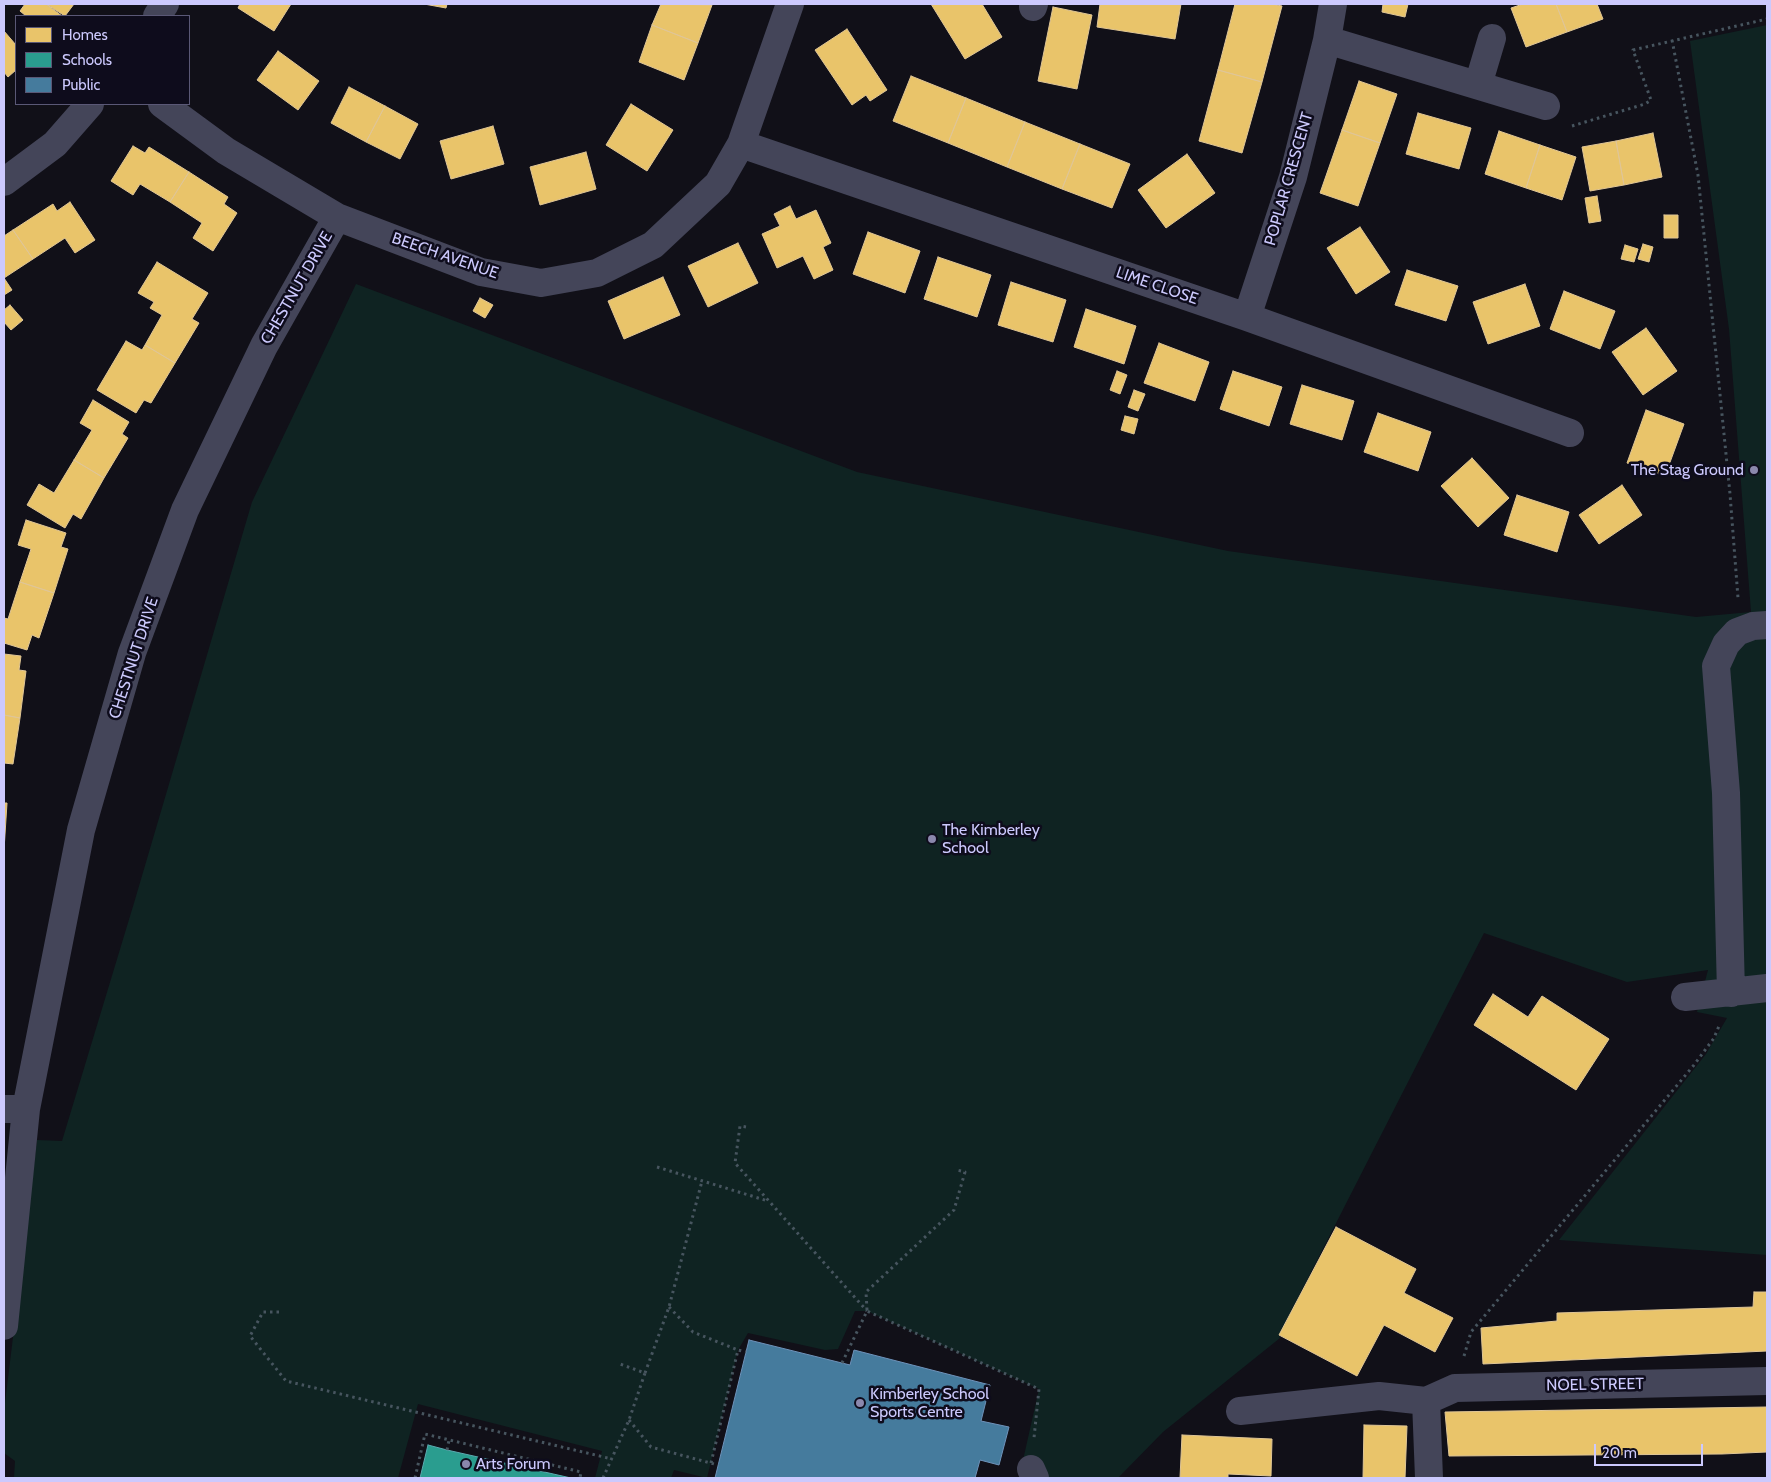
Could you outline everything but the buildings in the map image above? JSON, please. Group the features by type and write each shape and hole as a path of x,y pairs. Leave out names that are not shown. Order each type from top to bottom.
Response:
{"street":[{"path":"158,15 165,4"},
{"name":"BEECH AVENUE","path":"163,105 226,152 338,217 481,272 542,283 551,282 597,273 653,246 718,184 741,144 790,4"},
{"name":"POPLAR CRESCENT","path":"1247,317 1293,177 1327,40 1333,4"},
{"path":"1478,85 1492,38"},
{"path":"1327,40 1546,106"},
{"path":"4,182 55,144 89,105"},
{"name":"LIME CLOSE","path":"741,144 1247,317 1570,433"},
{"name":"CHESTNUT DRIVE","path":"4,1326 15,1109 81,830 132,653 185,510 264,346 338,217"},
{"path":"1731,993 1726,793 1716,666 1726,644 1737,632 1753,626 1767,625"},
{"path":"1685,998 1767,988"},
{"name":"NOEL STREET","path":"1426,1401 1455,1388 1767,1381"},
{"path":"1240,1411 1379,1396 1426,1401 1429,1478"}],"path":[{"path":"1546,106 1550,122 1563,128 1651,100 1633,50 1767,19"},
{"path":"1672,40 1698,175 1731,504 1740,613 1737,632"},
{"path":"1455,1388 1471,1332 1694,1065 1714,1038 1731,993"},
{"path":"746,1127 740,1126 735,1163 867,1310 1039,1389 1033,1474"},
{"path":"657,1167 768,1201"},
{"path":"842,1363 867,1310 866,1292 954,1210 965,1172 958,1170"},
{"path":"603,1478 629,1420 669,1307 702,1181"},
{"path":"669,1307 693,1332 746,1352"},
{"path":"279,1312 263,1312 250,1336 286,1381 612,1459"},
{"path":"711,1463 738,1350"},
{"path":"620,1364 645,1373"},
{"path":"629,1420 651,1446 718,1465"},
{"path":"415,1478 426,1434 581,1472 580,1478"},
{"path":"447,1450 449,1440"}],"green space":[{"name":"The Kimberley School","path":"1767,25 1767,1255 1559,1240 1706,1054 1727,1018 1697,1012 1708,970 1627,982 1484,933 1279,1335 1280,1338 1163,1432 1118,1478 1019,1478 1039,1389 867,1311 855,1311 838,1349 825,1350 748,1333 738,1350 707,1478 674,1470 671,1478 595,1478 602,1451 418,1404 398,1478 14,1478 15,1461 4,1453 4,1411 37,1140 62,1141 252,502 356,284 857,472 1228,551 1696,617 1751,612 1729,329 1690,41"}],"place":[{"name":"The Stag Ground","path":"1754,470"},
{"name":"The Kimberley School","path":"932,839"},
{"name":"Kimberley School Sports Centre","path":"860,1403"},
{"name":"Arts Forum","path":"466,1464"}]}
